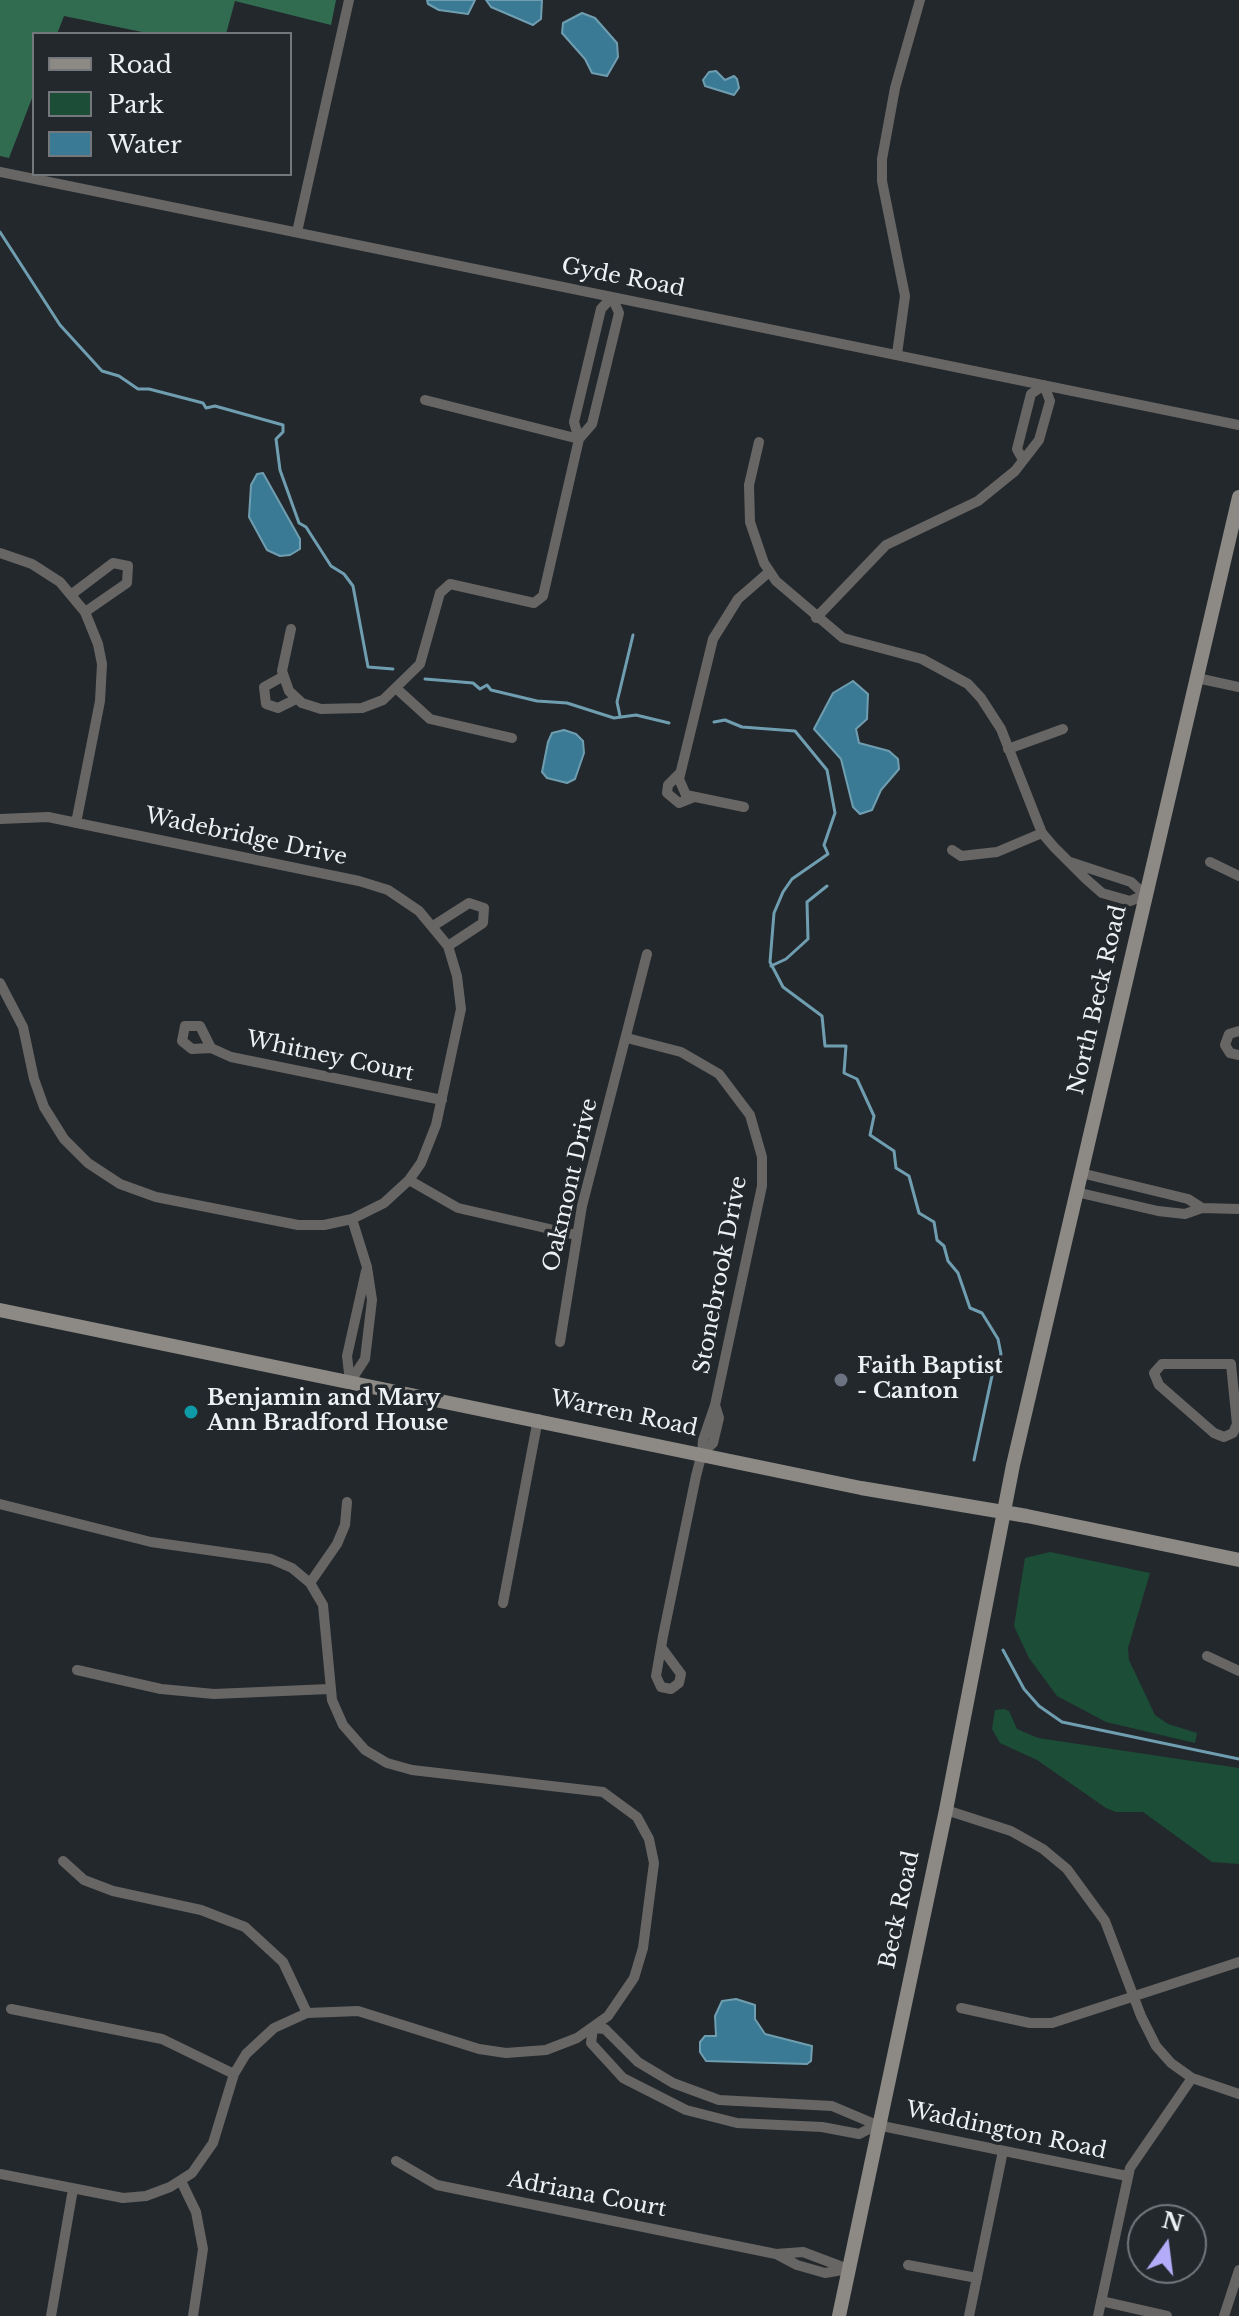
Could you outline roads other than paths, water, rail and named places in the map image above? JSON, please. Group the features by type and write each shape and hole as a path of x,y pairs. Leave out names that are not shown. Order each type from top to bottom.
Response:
{"main road":[{"name":"North Beck Road","path":"1004,1513 1239,497"},
{"name":"Warren Road","path":"0,1310 861,1488 1239,1560"},
{"name":"Beck Road","path":"839,2316 946,1810 1004,1513"}],"street":[{"path":"297,232 349,0"},
{"path":"897,354 905,296 882,181 882,159 895,88 920,0"},
{"name":"Gyde Road","path":"0,172 1239,425"},
{"path":"291,629 282,677 296,699 321,709 362,708 397,689 420,664 440,593 450,584 534,603 543,596 579,439 592,424 619,313 612,297 601,309 574,422 579,439"},
{"path":"816,618 886,545 985,496 1015,471 1022,458 1031,455 1039,440 1050,401 1044,385 1031,394 1017,449 1022,458"},
{"path":"425,400 579,439"},
{"path":"759,442 748,507 753,537 769,572 816,618 852,642 922,659 953,673 987,705 1042,833 1070,862 1102,893 1130,901 1145,895 1131,882 1070,862"},
{"path":"0,553 32,564 72,594 85,612 98,644 102,682 76,823"},
{"path":"72,594 113,563 128,566 127,583 85,612"},
{"path":"744,807 694,797 680,787 680,773 713,639 738,599 769,572"},
{"path":"282,677 264,687 266,704 278,708 296,699"},
{"path":"1197,678 1239,687"},
{"path":"397,689 430,719 512,738"},
{"path":"1008,749 1063,729"},
{"name":"Wadebridge Drive","path":"0,819 36,816 370,883 404,899 433,926 448,946 461,1009 430,1145 409,1180 384,1203 352,1219"},
{"path":"952,850 961,856 997,852 1042,833"},
{"path":"1210,862 1239,876"},
{"path":"433,926 469,903 484,908 483,923 448,946"},
{"name":"Oakmont Drive","path":"560,1342 576,1235 647,954"},
{"path":"0,983 23,1027 44,1107 64,1139 105,1176 156,1197 287,1223 324,1225 352,1219 367,1267 372,1300 365,1359 350,1382"},
{"path":"1239,1031 1229,1034 1225,1045 1230,1053 1239,1055"},
{"name":"Stonebrook Drive","path":"627,1038 681,1052 719,1074 745,1105 761,1146 762,1186 715,1405 708,1416 661,1647"},
{"name":"Whitney Court","path":"211,1048 231,1057 442,1100"},
{"path":"1081,1173 1188,1199 1202,1208"},
{"path":"409,1180 458,1208 576,1235"},
{"path":"1076,1192 1158,1211 1185,1214 1202,1208 1239,1209"},
{"path":"350,1382 347,1356 367,1267"},
{"path":"1162,1364 1235,1364 1237,1424 1233,1433 1224,1437 1214,1433 1154,1377 1155,1369 1162,1364"},
{"path":"503,1603 538,1419"},
{"path":"310,1583 337,1544 345,1525 347,1502"},
{"path":"0,1504 151,1542 271,1559 292,1568 310,1583 326,1616 329,1689 337,1713 349,1733 365,1750 387,1763 412,1770 589,1788 617,1799 637,1817 649,1839 654,1863 643,1948 629,1988 608,2016 577,2038 546,2050 506,2053 479,2049 358,2011 333,2009 307,2013 263,2036 234,2074 213,2143 199,2166 181,2181 158,2192 133,2197 0,2174"},
{"path":"1207,1656 1239,1671"},
{"path":"77,1670 138,1685 202,1693 267,1694 329,1689"},
{"path":"946,1810 1011,1831 1043,1849 1067,1869 1105,1921 1156,2046 1192,2078 1239,2094"},
{"path":"63,1861 87,1882 113,1891 201,1910 245,1927 283,1962 307,2013"},
{"path":"961,2008 1030,2023 1052,2023 1239,1962"},
{"path":"11,2009 162,2039 234,2074"},
{"path":"593,2028 608,2031 608,2016"},
{"path":"577,2038 591,2043 593,2028"},
{"name":"Waddington Road","path":"608,2031 638,2062 673,2083 719,2100 832,2106 877,2125 1127,2176"},
{"name":"Waddington Road","path":"591,2043 623,2078 661,2100 711,2117 757,2125 809,2126 859,2134 877,2125"},
{"path":"623,2078 638,2062"},
{"path":"1098,2316 1127,2176 1144,2144 1192,2078"},
{"path":"808,2104 809,2126"},
{"path":"969,2316 1003,2151"},
{"name":"Adriana Court","path":"396,2161 437,2185 776,2254 797,2265 825,2273 848,2269"},
{"path":"181,2181 196,2212 203,2249 193,2316"},
{"path":"51,2316 73,2189"},
{"path":"908,2265 977,2278"},
{"path":"1224,2316 1239,2270"},
{"path":"1101,2301 1167,2316"}],"water":[{"path":"427,0 475,0 468,14 439,10 428,4"},
{"path":"486,0 542,0 541,19 533,25 491,7"},
{"path":"582,13 595,18 617,43 618,57 607,76 592,73 585,59 562,33 563,23"},
{"path":"716,71 725,80 734,76 737,79 739,88 734,95 705,86 703,80 709,72"},
{"path":"263,473 300,539 300,549 290,555 280,556 267,550 249,517 251,485 257,474"},
{"path":"853,681 868,694 867,719 856,729 859,743 889,751 898,759 899,769 881,790 872,810 860,814 853,807 841,759 814,729 833,693"},
{"path":"564,730 576,734 583,741 584,753 575,779 567,783 547,778 542,772 552,733"},
{"path":"736,1999 755,2005 755,2019 765,2034 812,2046 811,2061 807,2064 706,2061 700,2052 700,2042 705,2036 716,2036 715,2016 722,2001"}],"waterway":[{"path":"0,232 60,325 102,371 119,376 138,389 149,389 203,403 206,408 215,406 283,425 283,432 276,439 280,470 299,523 306,527 331,566 344,574 353,586 368,667 393,669"},
{"path":"620,716 617,702 633,635"},
{"path":"425,679 473,683 480,689 487,685 491,690 537,701 567,703 614,718 636,715 669,723"},
{"path":"714,722 725,720 742,727 795,731 827,770 835,813 824,845 828,854 792,879 783,892 774,913 770,962 783,987 822,1016 825,1046 846,1046 844,1073 857,1079 874,1116 870,1135 894,1151 896,1168 909,1176 919,1213 934,1222 937,1240 944,1246 948,1261 958,1273 970,1308 982,1313 998,1339 1001,1354 993,1371 974,1460"},
{"path":"771,966 786,959 808,939 807,902 827,886"},
{"path":"1003,1650 1024,1689 1039,1706 1062,1722 1239,1759"}],"place":[{"name":"Faith Baptist - Canton","path":"841,1380"},
{"name":"Benjamin and Mary Ann Bradford House","path":"191,1412"}]}
